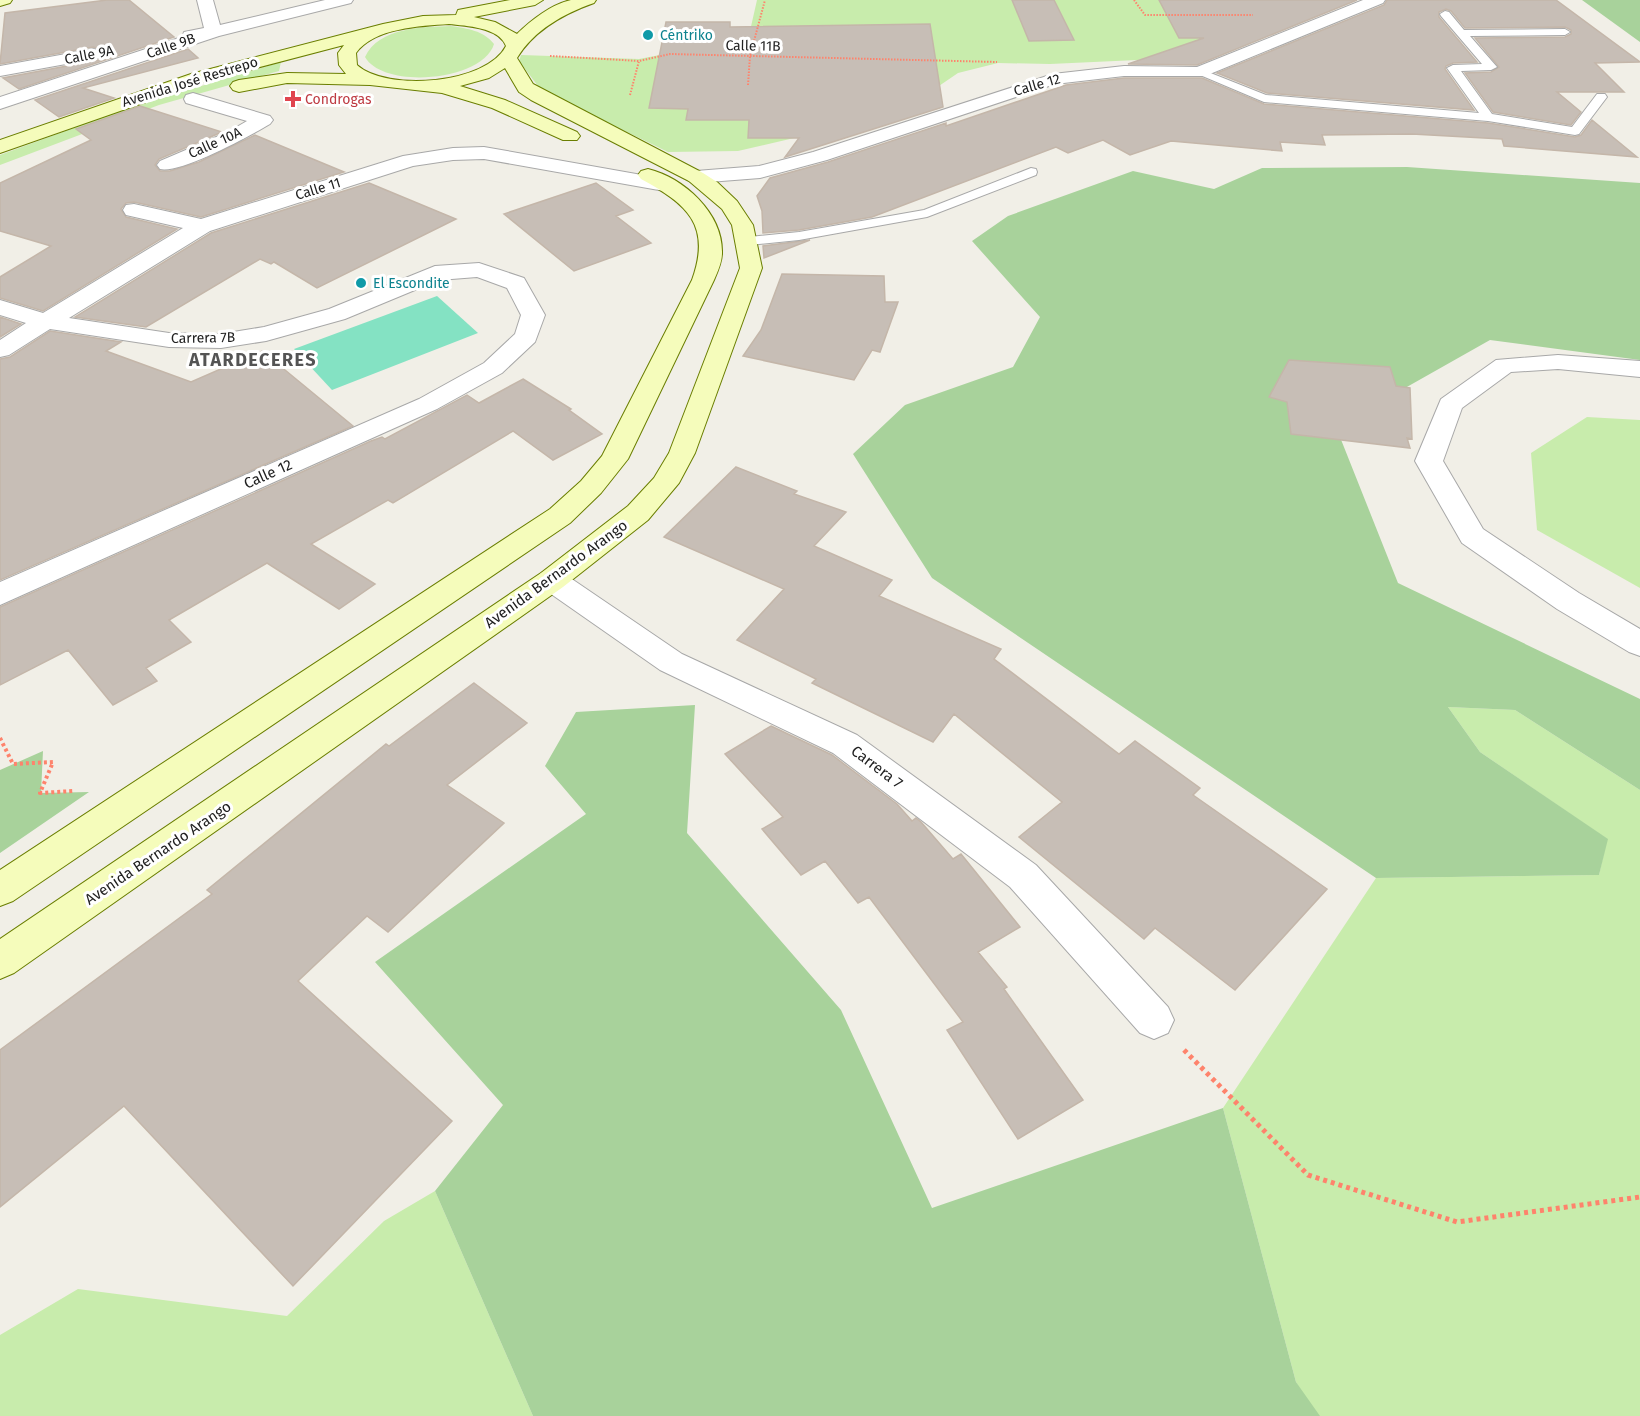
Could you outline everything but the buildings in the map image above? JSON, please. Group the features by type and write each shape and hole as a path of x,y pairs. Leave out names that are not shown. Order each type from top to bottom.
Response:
{"main road":[{"path":"370,80 356,73 348,64 347,55 353,45 383,29 535,0"},
{"path":"423,85 474,76 494,68 511,53 527,32 549,18 588,0"},
{"name":"Avenida Bernardo Arango","path":"0,961 253,789 552,580 638,513 665,483 682,453 751,268 749,241 738,214 719,193 696,177 526,88 511,53 512,38 503,30 489,24 449,19 426,20"},
{"name":"Avenida José Restrepo","path":"0,147 196,78 383,29"},
{"name":"Avenida José Restrepo","path":"145,116 193,99 261,80 287,78 370,80 394,85 423,85"},
{"path":"423,85 447,87 479,96 582,142"},
{"path":"0,890 560,516 591,487 614,459 703,280 711,253 708,227 692,204 670,186 614,157"}],"street":[{"path":"205,0 213,32"},
{"name":"Calle 9B","path":"0,103 213,32 345,0"},
{"name":"Calle 12","path":"696,177 760,172 820,156 1053,79 1124,71 1199,72 1377,0"},
{"name":"Calle 9A","path":"0,72 213,32"},
{"name":"Calle 10A","path":"167,165 235,136 263,120 193,99"},
{"name":"Calle 11","path":"0,350 43,321 202,226 410,160 453,153 484,153 670,186"},
{"path":"134,210 202,226"},
{"name":"Carrera 7B","path":"0,307 43,321 169,340 221,340 266,334 337,314 435,273 479,270 516,283 533,315 526,337"},
{"name":"Calle 12","path":"0,594 428,404 494,368 526,337"},
{"path":"1640,369 1558,362 1505,365 1450,404 1429,461 1472,536 1568,601 1640,644"},
{"name":"Carrera 7","path":"552,580 671,662 845,744 1023,876 1154,1020"}],"lane":[{"path":"1445,14 1491,67 1453,68 1488,117"},
{"path":"1463,33 1565,32"},
{"path":"1199,72 1264,99 1488,117 1575,131 1601,97"},
{"path":"749,241 800,236 927,213 1030,172"}],"path":[{"path":"748,85 750,56 765,0"},
{"path":"1134,0 1145,15 1262,15"},
{"name":"Calle 11B","path":"511,53 639,61 670,54 997,62"},
{"path":"630,95 639,61"},
{"path":"0,738 13,764 53,762 40,793 75,791"},
{"path":"1154,1020 1308,1175 1457,1222 1640,1197"}],"green space":[{"path":"757,0 1325,0 1159,59 1050,64 998,63 958,73 936,88 807,135 738,151 668,152 541,90 519,61 521,55 639,59 670,53 745,53"},
{"path":"1582,0 1640,0 1640,42"},
{"path":"451,26 469,29 490,39 494,44 486,57 472,66 453,73 432,77 411,77 392,74 376,67 365,57 372,47 391,34 415,28"},
{"path":"281,62 279,71 159,105 0,165 0,155 125,109"},
{"path":"1407,167 1640,183 1640,360 1490,340 1336,427 1398,583 1640,699 1640,790 1515,710 1448,707 1480,752 1608,839 1599,875 1376,878 932,578 853,454 905,405 1013,367 1040,317 972,241 1008,216 1133,171 1214,189 1262,168"},
{"path":"437,296 478,333 332,390 294,349"},
{"path":"1587,417 1640,420 1640,588 1537,530 1531,453"},
{"path":"695,705 687,833 841,1010 932,1208 1223,1108 1296,1382 1320,1416 533,1416 435,1191 503,1105 375,962 586,814 545,766 576,712"},
{"path":"1448,707 1515,710 1640,790 1640,1416 1314,1416 1296,1382 1223,1108 1376,878 1599,875 1607,839 1480,752"},
{"path":"43,751 41,793 89,792 0,853 0,770"},
{"path":"435,1191 533,1416 0,1416 0,1335 78,1289 287,1316 384,1221"}],"place":[{"name":"Céntriko","path":"648,35"},
{"name":"Condrogas","path":"293,99"},
{"name":"El Escondite","path":"361,283"}],"district":[{"name":"ATARDECERES","path":"253,360"}]}
